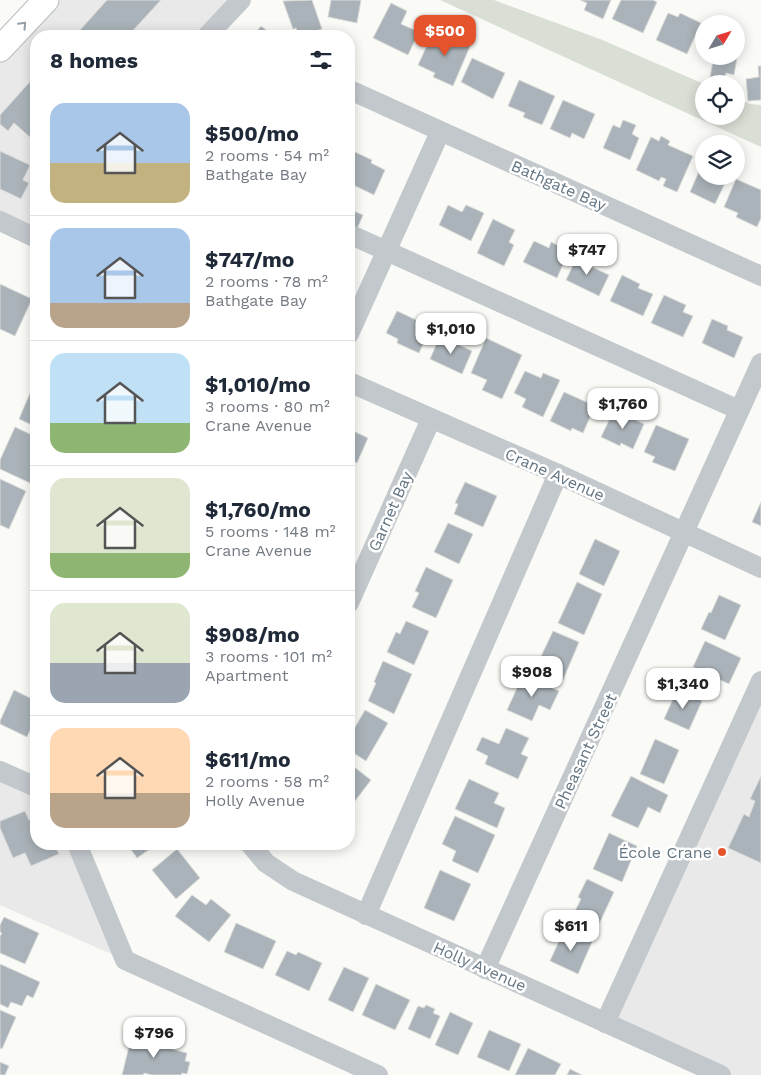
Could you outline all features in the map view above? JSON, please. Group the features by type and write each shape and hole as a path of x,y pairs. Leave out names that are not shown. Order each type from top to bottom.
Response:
{"main road":[{"path":"0,50 46,0"}],"street":[{"path":"213,30 241,0"},
{"name":"Bathgate Bay","path":"355,92 761,276"},
{"path":"355,321 440,132"},
{"path":"0,221 30,230"},
{"path":"355,237 739,410"},
{"path":"684,532 761,363"},
{"name":"Crane Avenue","path":"355,385 558,474 761,568"},
{"name":"Garnet Bay","path":"355,590 431,419"},
{"path":"366,915 558,474"},
{"name":"Pheasant Street","path":"485,969 684,532"},
{"path":"605,1023 761,680"},
{"path":"0,770 30,784"},
{"path":"79,850 125,960 378,1075"},
{"name":"Holly Avenue","path":"255,850 278,873 293,881 721,1075"}],"shaded area":[{"path":"46,0 241,0 213,30 30,30 30,224 27,227 0,214 0,50"},
{"path":"440,0 494,0 600,39 695,80 695,117"},
{"path":"745,102 761,105 761,147 745,140 745,135 735,135 713,125 745,125"},
{"name":"École Crane","path":"761,681 761,1075 721,1075 605,1023"},
{"path":"0,771 30,784 30,850 79,850 125,960 0,905"}],"building":[{"path":"107,0 161,0 134,30 80,30"},
{"path":"312,0 322,29 293,29 283,1"},
{"path":"331,0 361,0 357,23 328,17"},
{"path":"580,0 611,0 603,19 584,10 587,3"},
{"path":"621,0 653,0 657,2 643,33 612,19"},
{"path":"391,3 407,11 401,24 419,32 408,55 373,38"},
{"path":"668,13 678,17 680,13 695,20 695,36 687,54 656,40"},
{"path":"261,26 266,30 258,30"},
{"path":"443,31 471,44 453,86 433,77 435,73 418,65 430,39 437,43"},
{"path":"472,58 505,73 493,99 461,82"},
{"path":"712,65 736,65 734,75 726,73 726,75 710,75"},
{"path":"758,66 761,66 761,100 748,101 746,79 759,77"},
{"path":"519,80 555,96 542,125 523,117 525,113 508,106"},
{"path":"30,82 30,137 14,123 8,131 0,124 0,115"},
{"path":"563,100 595,114 584,139 572,133 570,138 550,129"},
{"path":"623,120 636,125 632,134 639,138 630,160 603,148 613,125 620,128"},
{"path":"661,136 670,141 668,145 693,156 677,192 663,186 666,179 661,177 659,181 636,170 651,137 659,141"},
{"path":"0,151 30,165 23,180 29,183 21,199 0,189"},
{"path":"355,152 372,160 371,163 385,170 374,195 355,186"},
{"path":"695,180 695,185 724,185 715,204 690,192"},
{"path":"745,183 761,190 761,218 757,227 736,217 738,213 724,207 733,185 745,185"},
{"path":"448,205 462,212 466,205 484,213 471,241 439,225"},
{"path":"355,212 363,215 357,229 355,228"},
{"path":"493,219 515,230 509,242 514,245 504,266 477,253"},
{"path":"534,241 549,248 551,242 569,251 557,278 523,262"},
{"path":"578,255 594,263 592,267 609,275 599,296 566,280"},
{"path":"622,275 640,284 638,288 653,294 643,316 610,301"},
{"path":"0,284 30,298 30,303 15,336 0,329"},
{"path":"664,295 686,305 683,312 693,316 683,337 651,323"},
{"path":"397,311 431,327 419,353 397,343 398,339 386,333"},
{"path":"712,319 728,326 727,330 743,337 734,358 702,343"},
{"path":"440,336 472,351 462,374 430,359"},
{"path":"486,338 522,355 502,399 482,390 487,380 471,373"},
{"path":"525,371 541,378 543,373 560,380 543,417 522,407 526,399 514,393"},
{"path":"564,392 595,406 583,433 572,428 571,431 550,421"},
{"path":"30,393 30,424 19,419"},
{"path":"614,410 644,424 633,449 621,443 620,446 601,437"},
{"path":"656,425 689,439 675,471 652,462 655,457 644,452"},
{"path":"15,427 30,434 30,483 0,469 0,460"},
{"path":"355,432 368,438 357,463 355,462"},
{"path":"0,479 26,491 9,529 0,525"},
{"path":"465,482 497,496 483,527 454,514 458,504 455,503"},
{"path":"761,502 761,526 752,522"},
{"path":"448,523 473,534 459,564 434,552"},
{"path":"595,539 620,551 604,586 579,574"},
{"path":"426,567 453,580 436,618 412,607 419,593 415,591"},
{"path":"577,582 602,594 584,635 558,623"},
{"path":"719,595 741,605 725,640 701,629"},
{"path":"406,621 429,631 414,665 387,652 396,632 400,634"},
{"path":"553,631 579,642 563,680 536,667"},
{"path":"705,641 741,658 729,684 693,667"},
{"path":"383,661 412,674 394,714 368,701"},
{"path":"523,675 559,691 550,710 539,705 532,721 507,710"},
{"path":"14,690 30,698 30,730 27,737 0,724"},
{"path":"677,690 702,701 689,730 664,719"},
{"path":"365,710 388,723 366,761 355,754 355,727"},
{"path":"506,728 529,738 521,754 528,757 518,779 485,764 488,756 476,750 482,737 499,744"},
{"path":"655,739 679,750 664,784 640,774"},
{"path":"355,768 371,780 355,801"},
{"path":"631,776 668,795 660,813 648,807 638,828 611,816"},
{"path":"761,776 761,863 728,848 744,814 749,817 755,801 750,799"},
{"path":"469,779 499,793 494,803 505,808 497,828 455,809"},
{"path":"25,811 30,820 30,850 57,850 59,854 31,866 25,853 13,858 0,828 0,821"},
{"path":"455,816 495,835 478,873 452,861 456,851 442,844"},
{"path":"609,833 637,846 622,882 593,869"},
{"path":"131,850 148,850 137,858"},
{"path":"178,850 200,878 176,899 152,870"},
{"path":"440,870 471,884 454,921 424,908"},
{"path":"587,879 614,892 599,924 574,913 581,899 578,897"},
{"path":"192,895 206,905 211,899 231,915 209,942 175,916"},
{"path":"4,917 39,933 25,964 0,953 0,936 2,933 0,932 0,925"},
{"path":"236,923 276,941 263,969 224,952"},
{"path":"564,930 592,942 578,974 550,961"},
{"path":"287,951 296,955 298,952 322,963 309,991 275,975"},
{"path":"0,964 40,982 33,998 27,995 22,1006 11,1002 8,1008 0,1004"},
{"path":"344,967 369,978 353,1012 328,1000"},
{"path":"376,984 410,1000 395,1030 362,1015"},
{"path":"426,1005 435,1009 433,1013 440,1016 430,1039 408,1029 418,1006 424,1008"},
{"path":"0,1010 16,1017 2,1049 0,1048"},
{"path":"450,1012 473,1023 458,1055 435,1045"},
{"path":"489,1030 521,1044 509,1071 477,1057"},
{"path":"132,1034 161,1041 160,1046 187,1053 185,1061 190,1062 187,1074 152,1075 144,1073 143,1075 122,1075"},
{"path":"528,1048 561,1064 555,1075 515,1075"},
{"path":"0,1062 9,1066 5,1075 0,1075"},
{"path":"570,1069 582,1075 567,1075"}],"place":[{"name":"École Crane","path":"722,852"}]}
